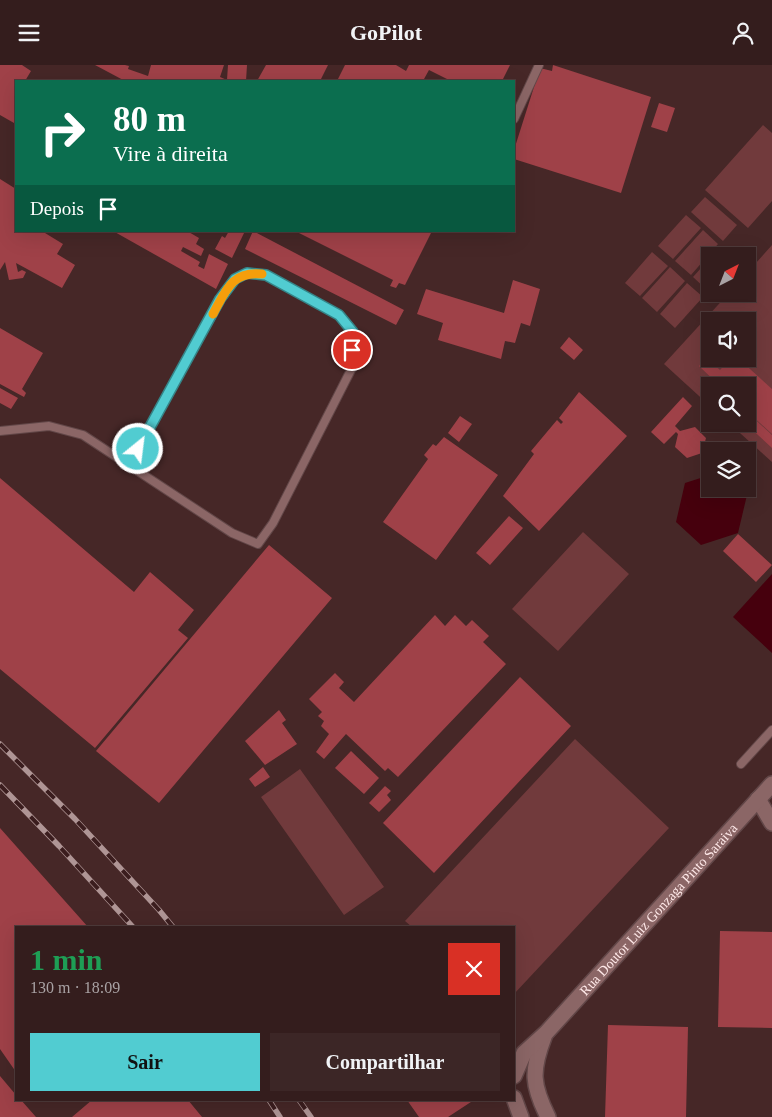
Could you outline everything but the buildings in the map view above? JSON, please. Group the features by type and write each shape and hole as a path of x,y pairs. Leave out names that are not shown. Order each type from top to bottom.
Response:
{"street":[{"name":"Rua Doutor Luiz Gonzaga Pinto Saraiva","path":"515,1074 524,1053 546,1033 772,784"},
{"path":"758,799 772,823"},
{"path":"546,1033 534,1073 535,1089 548,1117"},
{"path":"515,1101 521,1117"}],"lane":[{"path":"515,117 540,65"},
{"path":"0,431 49,426 83,435 232,533 258,544 273,523 352,368 353,332 339,315 266,275 247,273 235,279 220,299 129,465"},
{"path":"741,764 772,730"}],"shaded area":[{"path":"763,125 772,133 772,201 748,228 705,190"},
{"path":"705,197 737,225 723,241 691,212"},
{"path":"686,215 701,228 673,259 658,246"},
{"path":"703,230 718,244 715,247 701,247 701,264 691,275 675,261"},
{"path":"772,245 772,462 756,448 756,442 750,442 739,432 756,432 756,377 701,377 701,398 664,364 701,324 701,367 756,367 756,312 712,312 720,303 756,303 756,263"},
{"path":"652,252 668,266 640,296 625,283"},
{"path":"670,267 685,281 657,312 642,298"},
{"path":"701,268 701,284 693,277"},
{"path":"687,283 701,295 701,299 675,328 660,314"},
{"path":"701,478 701,497 747,497 738,533 701,545 676,522 685,483"},
{"path":"583,532 629,574 558,651 512,609"},
{"path":"772,574 772,653 733,617"},
{"path":"575,739 669,828 515,993 515,926 411,926 405,921"},
{"path":"300,769 384,887 344,915 261,797"}],"railway":[{"path":"0,744 75,819 172,926"},
{"path":"0,785 132,926"},
{"path":"270,1101 280,1117"},
{"path":"300,1101 311,1117"}],"slow traffic":[{"path":"213,314 220,299 235,279 247,273 262,274"}],"route":[{"path":"138,449 220,299 235,279 247,273 266,275 339,315 353,332 352,350"}]}
